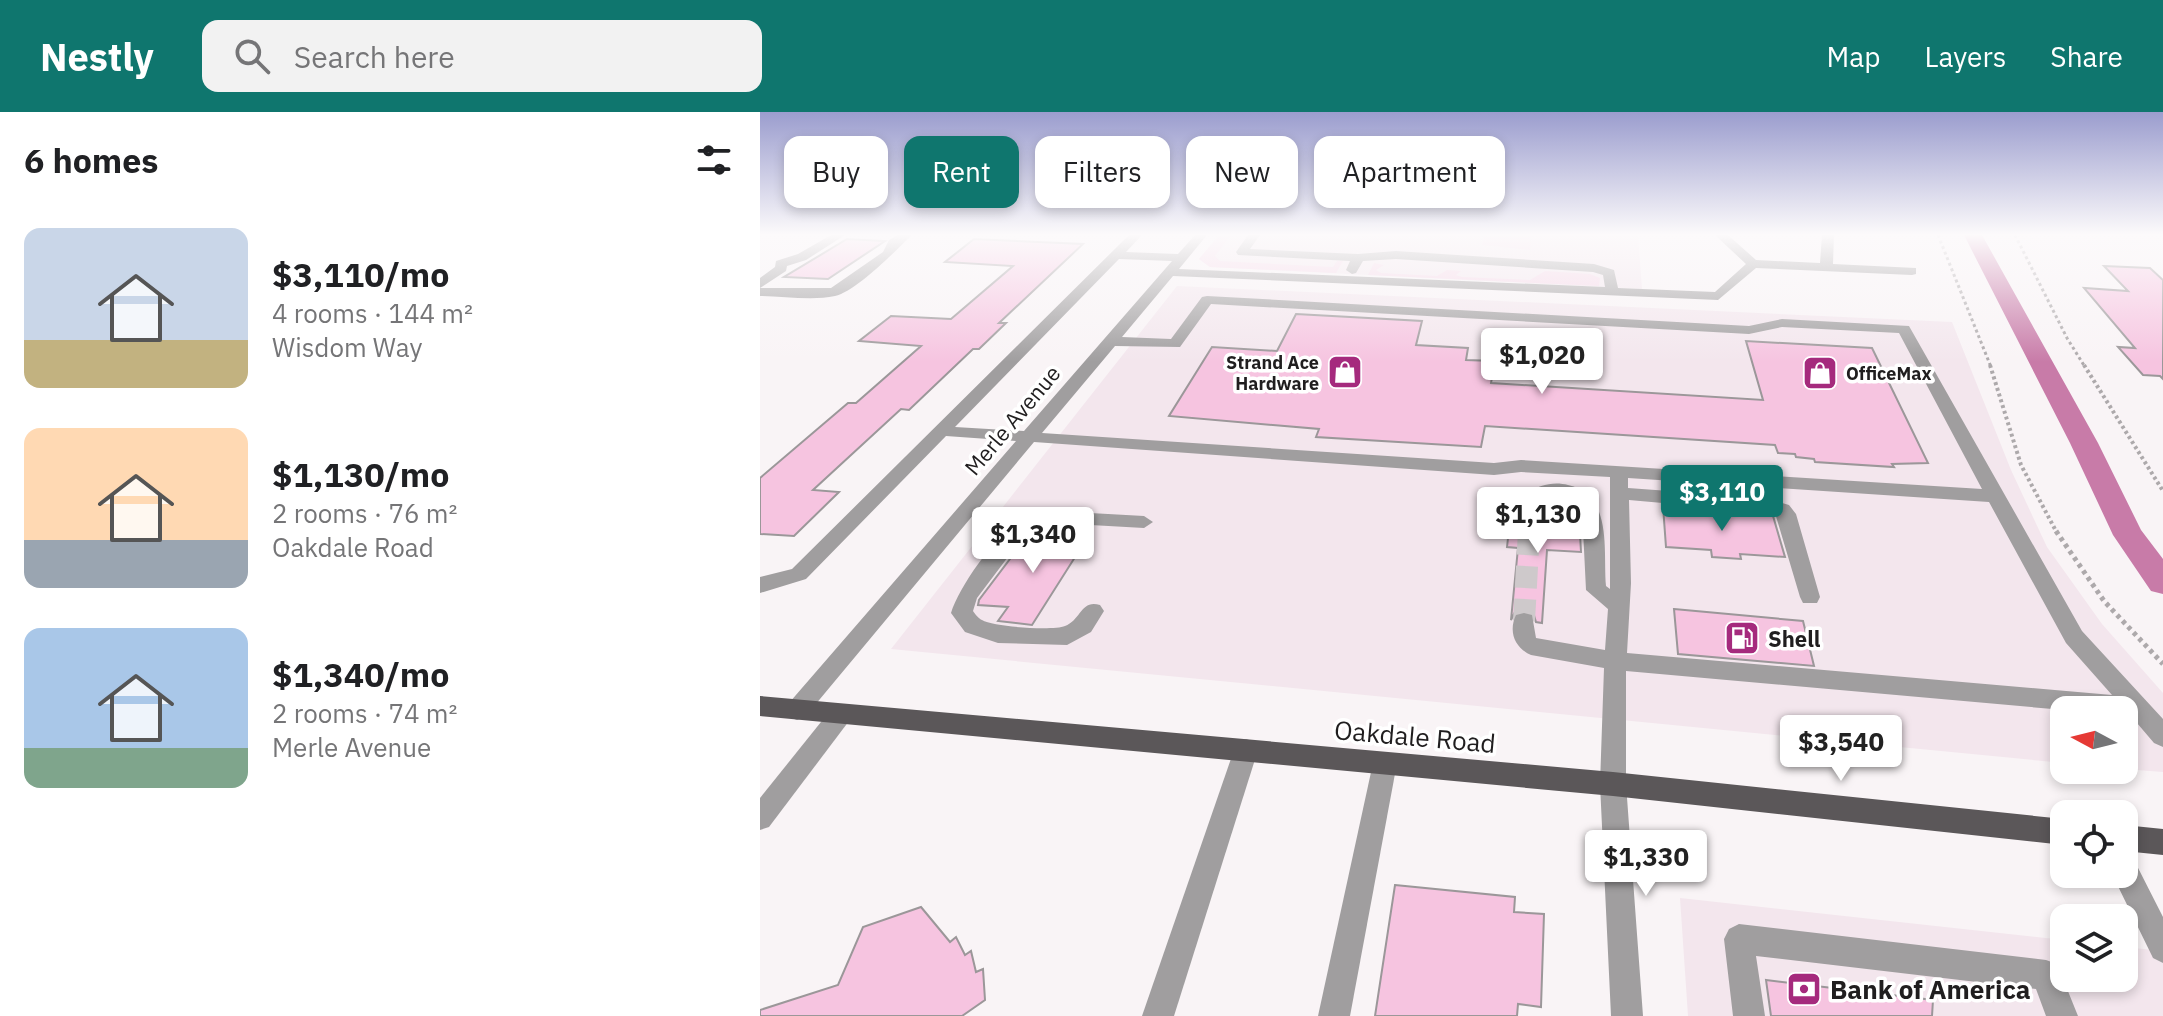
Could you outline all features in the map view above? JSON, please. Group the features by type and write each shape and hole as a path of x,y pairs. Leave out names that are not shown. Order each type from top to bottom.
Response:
{"main road":[{"name":"Oakdale Road","path":"760,706 1613,784 2050,831"},
{"path":"2138,839 2163,842"}],"street":[{"path":"760,292 834,292 855,277"},
{"path":"760,585 799,574 1095,277"},
{"name":"Merle Avenue","path":"797,710 1165,277"},
{"path":"1314,277 1718,296 1739,277"},
{"path":"1611,277 1612,292"},
{"path":"1111,341 1175,344 1207,300 1749,330 1782,323 1904,329 2074,637 2127,696"},
{"path":"944,431 1494,469 1521,466 1765,504 1782,509 1787,514 1810,597"},
{"path":"1619,483 1995,496"},
{"path":"1619,483 1619,605 1613,784 1627,1016"},
{"path":"1530,513 1533,497 1541,491 1565,490 1586,499 1591,508 1596,590 1619,605"},
{"path":"1093,611 1083,626 1067,636 984,631 973,626 962,613 967,596 1010,540 1041,519 1069,516 1144,522"},
{"path":"1524,621 1524,636 1528,644 1539,649 1615,661 2050,699"},
{"path":"2138,708 2163,736"},
{"path":"760,818 841,714"},
{"path":"1158,1016 1246,750"},
{"path":"1334,1016 1385,763"},
{"path":"2133,888 2163,948"},
{"path":"1749,1016 1739,939 2046,975 2062,1016"}],"path":[{"path":"1955,277 1995,378 2008,432 2026,477 2059,535 2100,595 2131,635 2163,664"},
{"path":"2036,277 2067,338 2163,491"}],"shaded area":[{"path":"1410,277 1641,277 1642,289"},
{"path":"1414,277 1530,280 1535,277 1598,277 1599,286"},
{"path":"1177,286 1952,322 2011,470 2047,547 2102,624 2163,693 2163,772 2138,770 2138,696 2050,696 2050,762 891,649"},
{"path":"1680,898 2050,938 2050,992 2138,992 2138,948 2163,951 2163,1016 1688,1016"}],"building":[{"path":"1000,277 1048,277 999,323 1006,323 979,349 973,349 909,410 901,409 813,490 839,492 794,536 760,534 760,478 848,403 856,403 921,346 859,341 891,316 951,319"},
{"path":"2115,277 2160,277 2163,280 2163,379 2143,375 2118,347 2135,348 2084,288 2128,291"},
{"path":"1296,314 1422,321 1416,345 1468,348 1466,360 1495,361 1491,383 1763,400 1746,341 1872,348 1928,463 1892,464 1894,467 1815,462 1814,459 1796,457 1795,454 1778,453 1775,445 1485,426 1481,447 1316,437 1319,429 1169,416 1212,347 1277,351"},
{"path":"1663,506 1773,516 1785,557 1740,554 1741,559 1712,557 1711,550 1666,547"},
{"path":"1511,512 1518,512 1523,520 1537,520 1541,514 1579,517 1581,552 1547,550 1542,623 1536,622 1533,612 1525,610 1515,612 1511,620 1518,548 1507,547"},
{"path":"1048,529 1091,532 1032,625 998,621 1008,607 978,605 979,600 1019,547"},
{"name":"Shell","path":"1674,609 1803,621 1814,666 1678,654"},
{"path":"1395,885 1515,897 1514,912 1544,914 1541,1007 1518,1004 1517,1016 1375,1016"},
{"path":"921,907 950,942 956,937 965,955 971,951 976,972 983,969 985,1000 962,1016 760,1016 760,1010 838,985 863,927"},
{"name":"Bank of America","path":"1766,980 1933,1000 1932,1016 1771,1016"}],"waterway":[{"path":"1996,277 2084,443 2128,535 2163,582"}],"tunnel":[{"path":"1529,533 1530,513"},
{"path":"1524,621 1529,531"}],"place":[{"name":"Strand Ace Hardware","path":"1345,372"},
{"name":"OfficeMax","path":"1820,373"},
{"name":"Shell","path":"1742,638"},
{"name":"Bank of America","path":"1804,989"}]}
